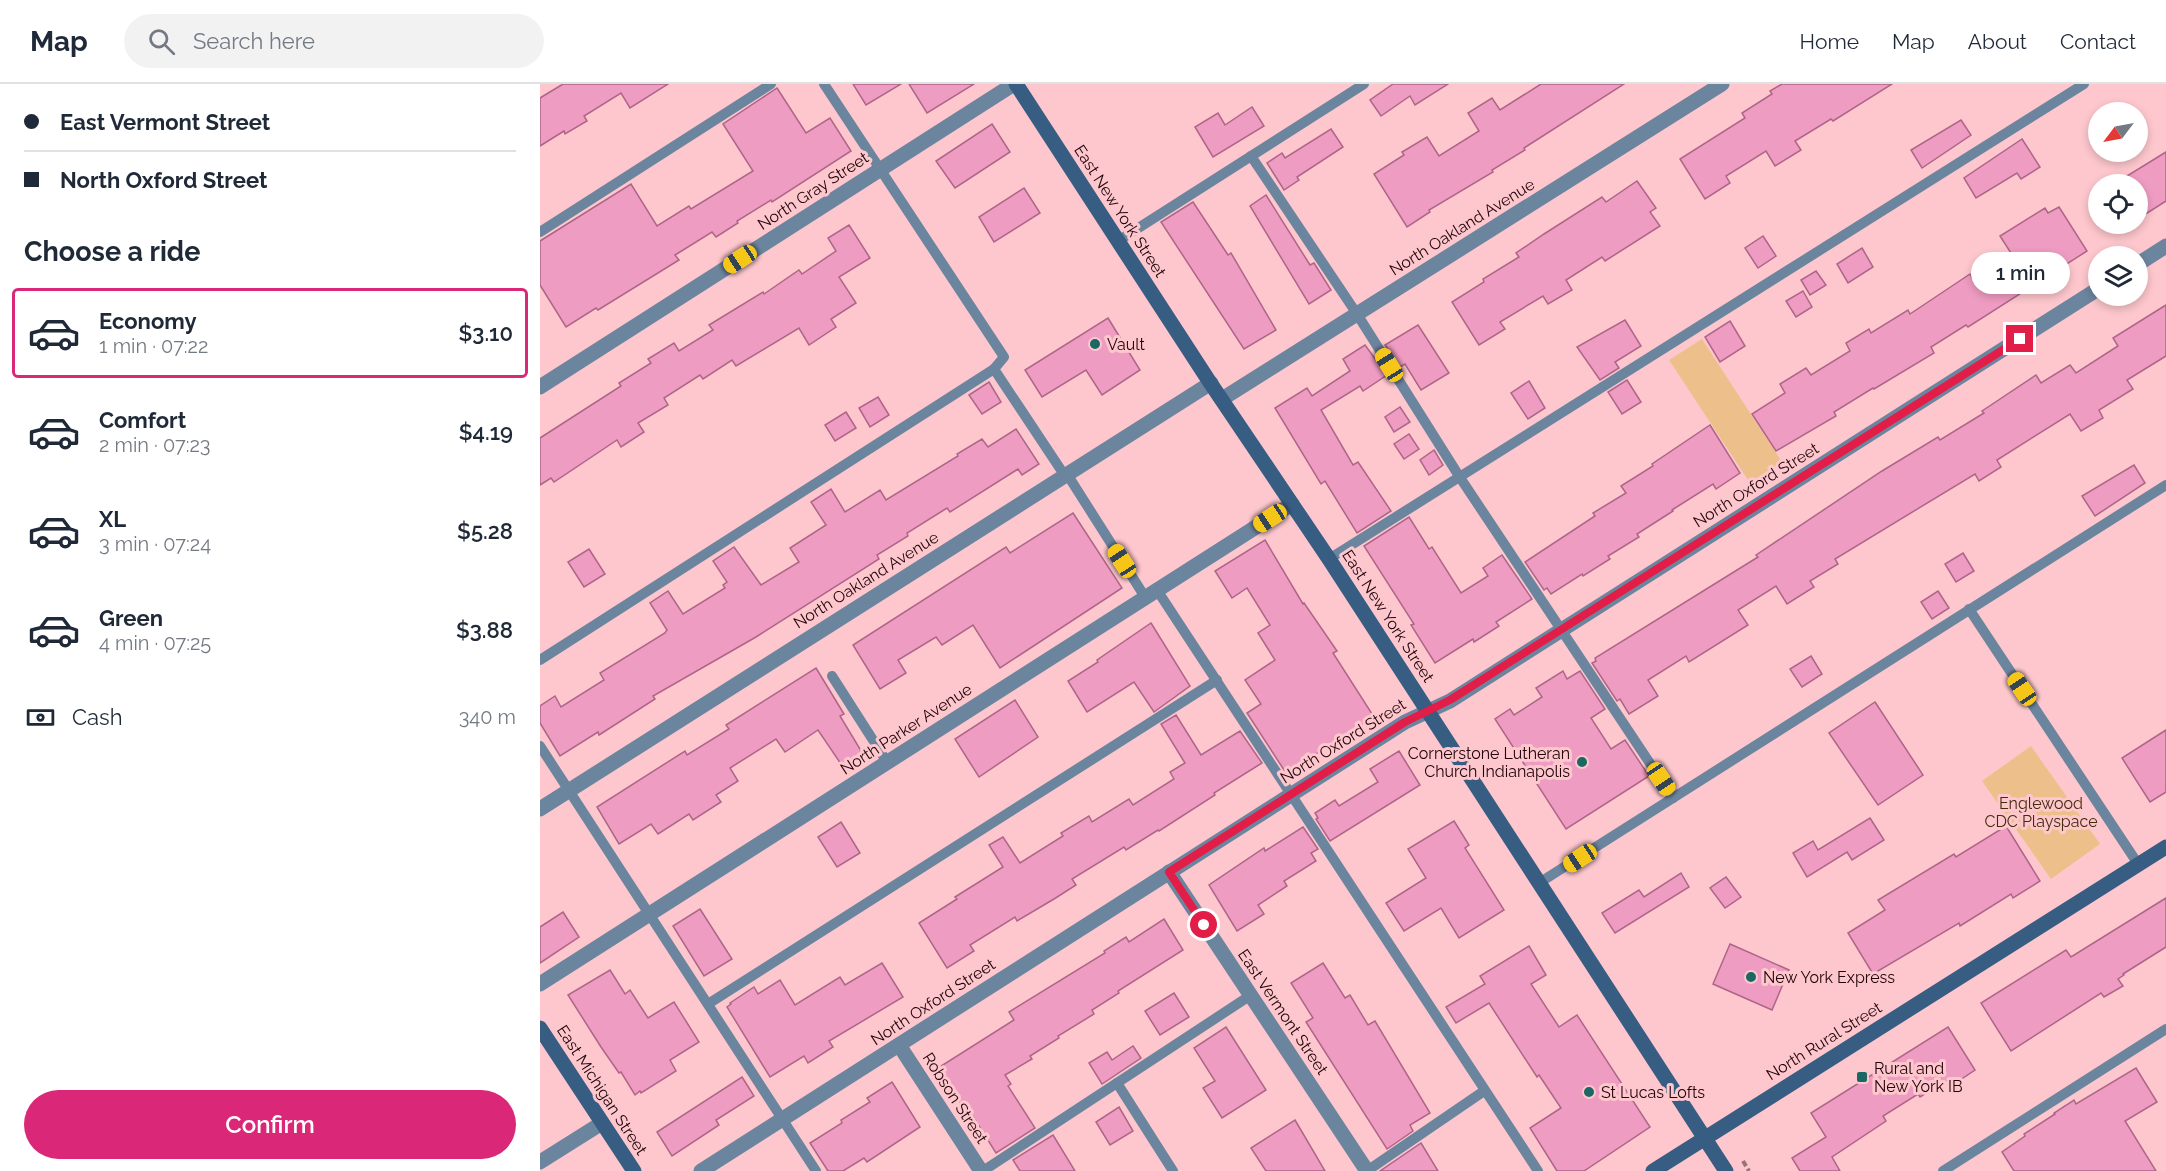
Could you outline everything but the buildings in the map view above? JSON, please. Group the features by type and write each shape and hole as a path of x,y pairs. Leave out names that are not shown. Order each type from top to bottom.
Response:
{"main road":[{"name":"East New York Street","path":"1015,84 1329,559 1726,1171"},
{"name":"North Rural Street","path":"1653,1171 2166,847"},
{"name":"East Michigan Street","path":"540,1028 634,1171"}],"street":[{"name":"North Gray Street","path":"540,387 1015,84"},
{"name":"North Oakland Avenue","path":"1222,399 1722,84"},
{"path":"2148,258 2166,246"},
{"name":"North Oxford Street","path":"701,1171 1405,722 1450,700 2088,295"},
{"name":"North Oakland Avenue","path":"540,809 1211,383"},
{"name":"North Parker Avenue","path":"540,984 1292,504"},
{"name":"East Vermont Street","path":"1169,872 1367,1171"},
{"name":"Robson Street","path":"899,1045 982,1171"},
{"path":"540,1162 602,1123"}],"lane":[{"path":"540,232 771,84"},
{"path":"540,660 994,369 1004,357 824,84"},
{"path":"1118,241 1364,84"},
{"path":"1329,559 2084,84"},
{"path":"1251,156 1357,314 1459,476 1673,798"},
{"path":"994,369 1066,475 1216,680 1538,1171"},
{"path":"1539,883 2166,485"},
{"path":"1969,609 2138,864"},
{"path":"832,676 887,762"},
{"path":"708,1004 1216,680"},
{"path":"540,746 816,1171"},
{"path":"982,1171 1251,995"},
{"path":"1943,1171 2166,1029"},
{"path":"1117,1083 1173,1171"},
{"path":"1367,1171 1484,1091"}],"path":[{"path":"1739,1155 1749,1171"}],"green space":[{"path":"1702,339 1782,462 1750,483 1669,360"},
{"name":"Englewood CDC Playspace","path":"2031,746 2100,844 2051,879 1982,781"}],"place":[{"name":"Vault","path":"1095,344"},
{"name":"Cornerstone Lutheran Church Indianapolis","path":"1582,762"},
{"name":"New York Express","path":"1751,977"},
{"name":"Rural and New York IB","path":"1862,1077"},
{"name":"St Lucas Lofts","path":"1589,1092"}],"route":[{"path":"1204,925 1169,872 1405,722 1450,700 2020,339"}]}
